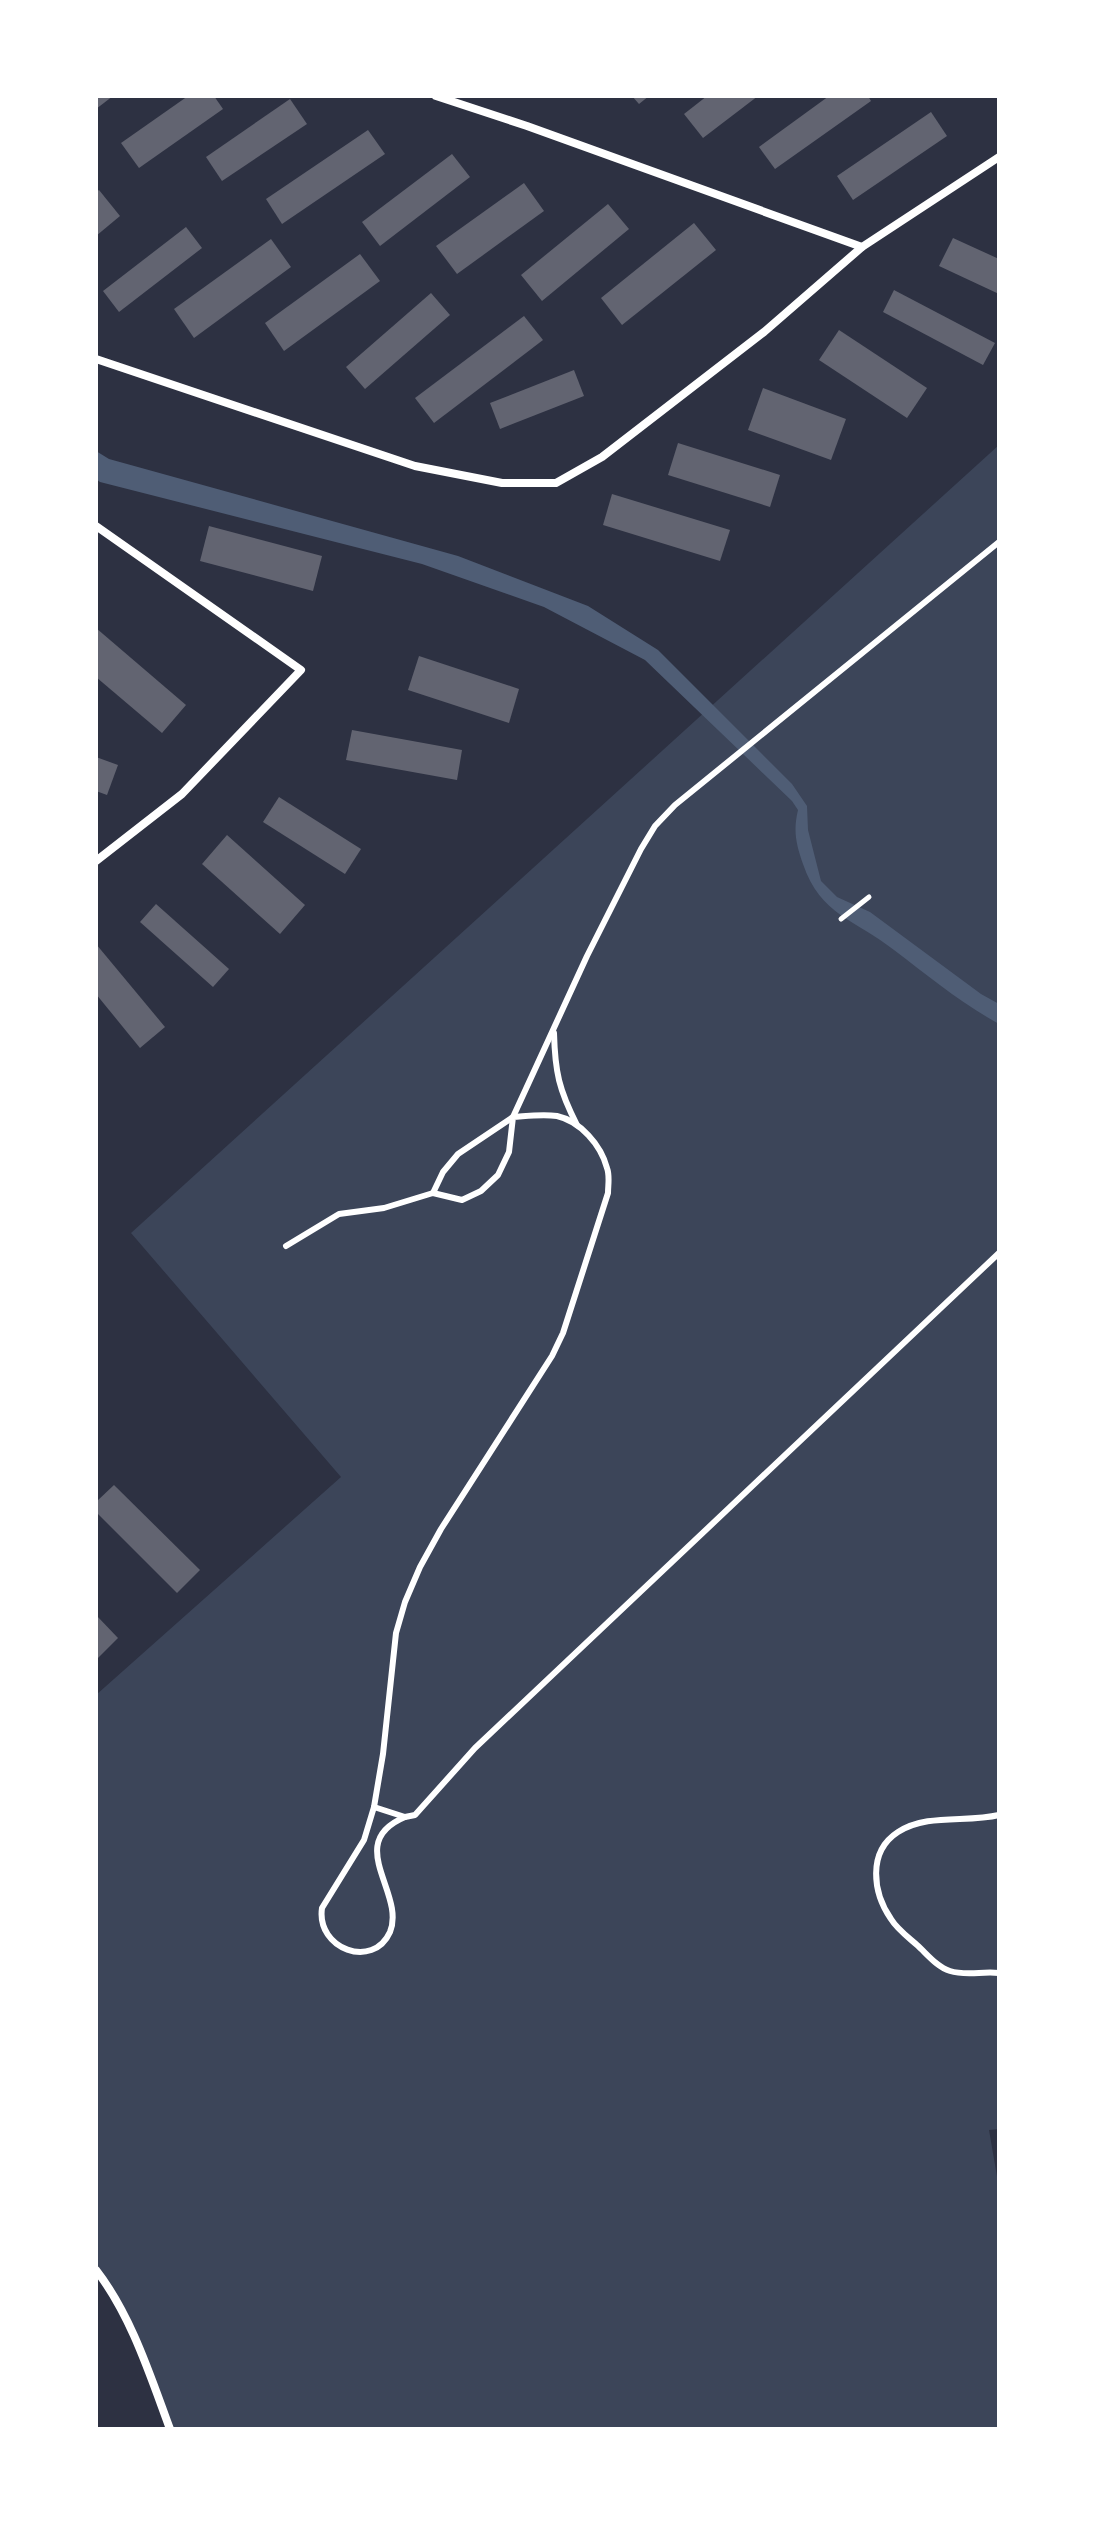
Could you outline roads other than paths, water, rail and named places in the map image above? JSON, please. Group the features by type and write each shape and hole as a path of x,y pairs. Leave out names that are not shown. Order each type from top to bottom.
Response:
{"street":[{"path":"436,96 862,247"},
{"path":"96,359 415,466 502,483 556,483 615,447 764,332 862,247 999,157"},
{"path":"96,526 301,670 182,794 96,861"},
{"path":"96,2270 108,2285 148,2369 170,2429"}],"lane":[{"path":"286,1246 339,1214 384,1208 433,1193 462,1200 481,1191 498,1175 509,1152 513,1117 587,956 655,826 675,805 999,542"},
{"path":"554,1028 555,1066 561,1095 577,1125 603,1156 609,1171 608,1193 563,1333 552,1356 441,1529 405,1602 396,1633 374,1807 364,1840 322,1908 320,1921 324,1932 334,1942 365,1952 377,1949 386,1940 394,1915 377,1861 377,1848 382,1835 392,1823 415,1815 475,1748 999,1253"},
{"path":"433,1193 443,1172 458,1154 513,1117 560,1117 577,1125"},
{"path":"374,1807 405,1817"},
{"path":"999,1815 930,1821 903,1830 885,1845 876,1860 875,1880 892,1922 937,1963 949,1971 963,1974 999,1973"}]}
